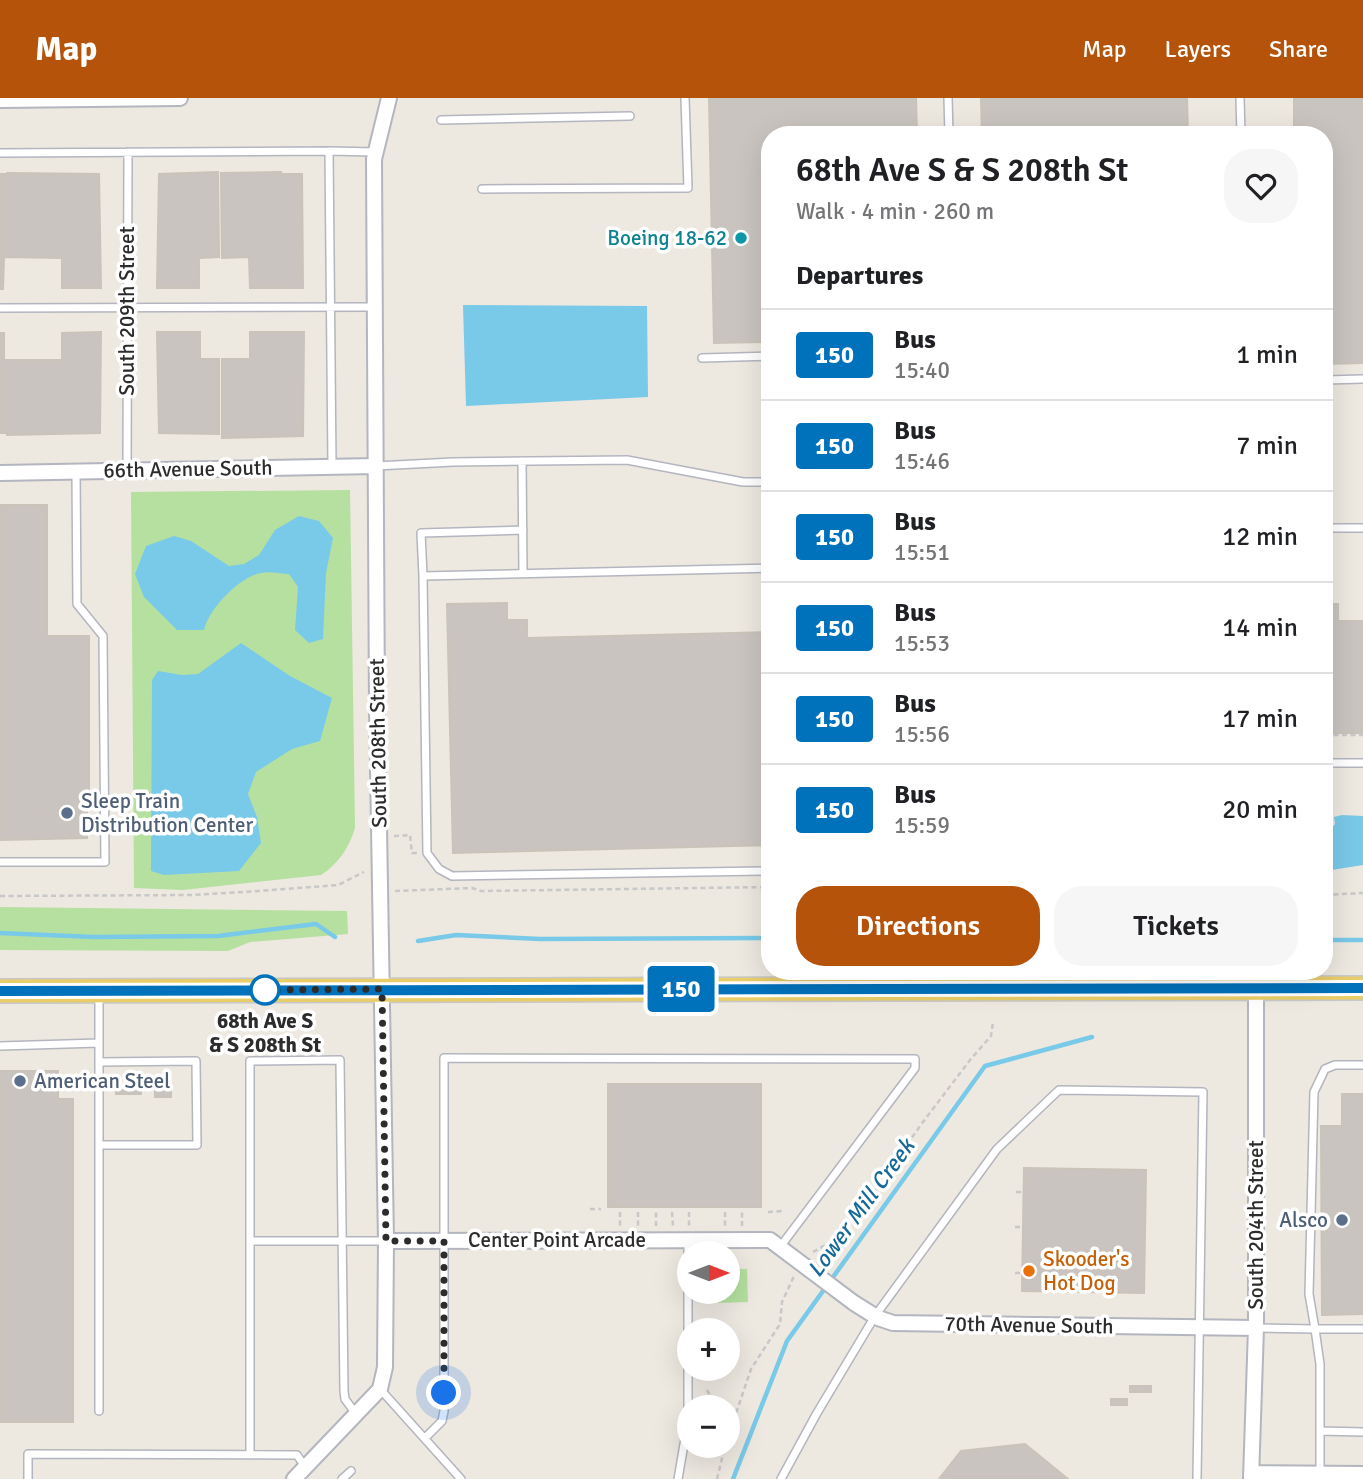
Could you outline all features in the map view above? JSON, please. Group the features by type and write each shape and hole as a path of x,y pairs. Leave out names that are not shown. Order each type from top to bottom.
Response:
{"main road":[{"path":"0,991 1256,980 1363,988"}],"street":[{"path":"0,100 180,98"},
{"name":"South 208th Street","path":"380,1389 385,1367 386,1241 377,709 375,152 389,98"},
{"name":"66th Avenue South","path":"0,473 376,466"},
{"name":"South 204th Street","path":"1251,1476 1256,1328 1256,980"},
{"name":"Center Point Arcade","path":"386,1241 688,1233 775,1243"},
{"name":"70th Avenue South","path":"775,1243 796,1267 875,1316 892,1323 1256,1328"},
{"path":"294,1479 380,1389"},
{"path":"1251,1476 1363,1474"}],"lane":[{"path":"482,190 688,188 685,98"},
{"path":"948,98 949,126"},
{"path":"1240,98 1241,126"},
{"path":"441,120 630,116"},
{"path":"328,151 332,467"},
{"name":"South 209th Street","path":"127,470 128,152"},
{"path":"0,153 375,152"},
{"path":"0,308 375,307"},
{"path":"702,358 761,356"},
{"path":"1333,380 1363,379"},
{"path":"376,466 627,460 743,482 761,482"},
{"path":"522,461 523,573"},
{"path":"0,862 105,862 103,636 77,604 76,471"},
{"path":"1333,528 1363,528"},
{"path":"523,530 421,533 427,853 439,869 452,876 761,870"},
{"path":"423,576 761,568"},
{"path":"1333,763 1363,763"},
{"path":"99,990 99,1411"},
{"path":"0,1046 99,1042"},
{"path":"425,1438 442,1421 444,1411 444,1058 915,1059 915,1068 775,1243"},
{"path":"250,1455 250,1061 340,1060 344,1391 345,1399 357,1415"},
{"path":"99,1062 196,1061 197,1145 99,1145"},
{"path":"1320,1473 1320,1364 1310,1294 1314,1092 1325,1069 1335,1065 1363,1065"},
{"path":"781,1479 875,1316 997,1149 1059,1090 1203,1092 1197,1479"},
{"path":"678,1479 688,1421 688,1233"},
{"path":"250,1241 386,1241"},
{"name":"70th Avenue South","path":"1256,1328 1363,1329"},
{"path":"380,1389 461,1479"},
{"path":"1320,1431 1363,1432"},
{"path":"28,1479 28,1454 297,1455 306,1468"},
{"path":"342,1479 351,1471"}],"path":[{"path":"1333,735 1363,735"},
{"path":"394,836 410,835 412,853 427,853"},
{"path":"0,896 192,895 258,891 338,885 362,872"},
{"path":"395,891 472,888 481,891 761,887"},
{"path":"1333,895 1363,893"},
{"path":"813,1252 831,1242 875,1191 920,1126 991,1036 993,1022"},
{"path":"1016,1192 1024,1192"},
{"path":"590,1209 601,1209"},
{"path":"768,1212 783,1211"},
{"path":"620,1212 620,1227"},
{"path":"638,1212 638,1226"},
{"path":"656,1212 656,1227"},
{"path":"673,1212 673,1227"},
{"path":"688,1233 689,1212"},
{"path":"725,1212 725,1227"},
{"path":"742,1212 742,1227"},
{"path":"1015,1227 1023,1227"},
{"path":"740,1400 751,1370 780,1324 782,1303 796,1267"},
{"path":"1015,1273 1023,1273"},
{"path":"707,1390 710,1395"},
{"path":"717,1479 722,1458"}],"green space":[{"path":"350,490 355,828 350,842 338,861 321,875 183,890 134,888 131,492"},
{"path":"0,907 347,911 348,934 250,942 228,951 0,950"},
{"path":"740,1269 747,1269 748,1302 740,1302"}],"water":[{"path":"463,305 647,306 648,397 466,406"},
{"path":"299,516 319,521 333,538 326,573 323,639 309,643 295,630 298,587 289,574 264,572 244,581 218,604 204,630 177,630 144,597 135,574 146,546 174,536 191,541 229,566 244,564 259,555 275,530"},
{"path":"241,643 290,676 332,698 320,741 292,749 256,772 248,794 257,817 261,843 239,871 164,875 151,871 152,680 158,671 182,675 198,674"},
{"path":"1363,816 1363,865 1333,870 1334,817"}],"building":[{"name":"Boeing 18-62","path":"709,98 916,98 917,126 761,126 761,342 714,343"},
{"path":"981,98 1187,98 1188,126 982,126"},
{"path":"1294,98 1363,98 1363,363 1333,364 1333,126 1294,126"},
{"path":"218,172 219,257 199,258 199,288 157,288 159,174"},
{"path":"221,173 302,174 303,288 250,288 249,257 222,258"},
{"path":"0,174 99,174 101,288 62,288 62,258 4,257 3,289 0,289"},
{"path":"101,332 100,433 0,433 0,333 4,333 4,360 62,360 62,333"},
{"path":"157,332 200,332 200,359 219,359 219,434 159,433"},
{"path":"250,332 304,332 303,436 222,438 222,359 250,359"},
{"path":"0,505 47,505 47,636 89,636 87,838 0,840"},
{"path":"507,603 507,620 527,620 527,638 761,632 761,845 453,853 447,604"},
{"path":"1333,604 1338,604 1338,621 1363,621 1363,733 1333,733"},
{"path":"0,1071 58,1071 58,1099 73,1099 73,1422 0,1422"},
{"path":"608,1084 761,1084 761,1207 608,1207"},
{"path":"116,1086 141,1086 141,1094 116,1094"},
{"path":"155,1090 171,1090 171,1097 155,1097"},
{"name":"Alsco","path":"1342,1094 1363,1094 1363,1314 1322,1315 1321,1126 1342,1126"},
{"path":"1024,1168 1146,1170 1144,1293 1022,1291"},
{"path":"1130,1386 1151,1386 1151,1392 1130,1392"},
{"path":"1111,1399 1127,1399 1127,1405 1111,1405"},
{"path":"1025,1444 1068,1479 939,1479 961,1451"}],"waterway":[{"path":"0,933 94,937 218,936 316,924 335,937"},
{"path":"418,941 456,935 540,939 761,938"},
{"path":"1333,940 1363,940"},
{"name":"Lower Mill Creek","path":"733,1479 787,1341 985,1066 1092,1037"}],"bus line":[{"name":"150","path":"0,991 1363,988"}],"place":[{"name":"Boeing 18-62","path":"741,238"},
{"name":"Sleep Train Distribution Center","path":"67,813"},
{"name":"68th Ave S & S 208th St","path":"265,990"},
{"name":"American Steel","path":"20,1081"},
{"name":"Alsco","path":"1342,1220"},
{"name":"Skooder's Hot Dog","path":"1029,1271"}],"route":[{"path":"265,990 382,989 386,1241 444,1241 444,1393"}]}
